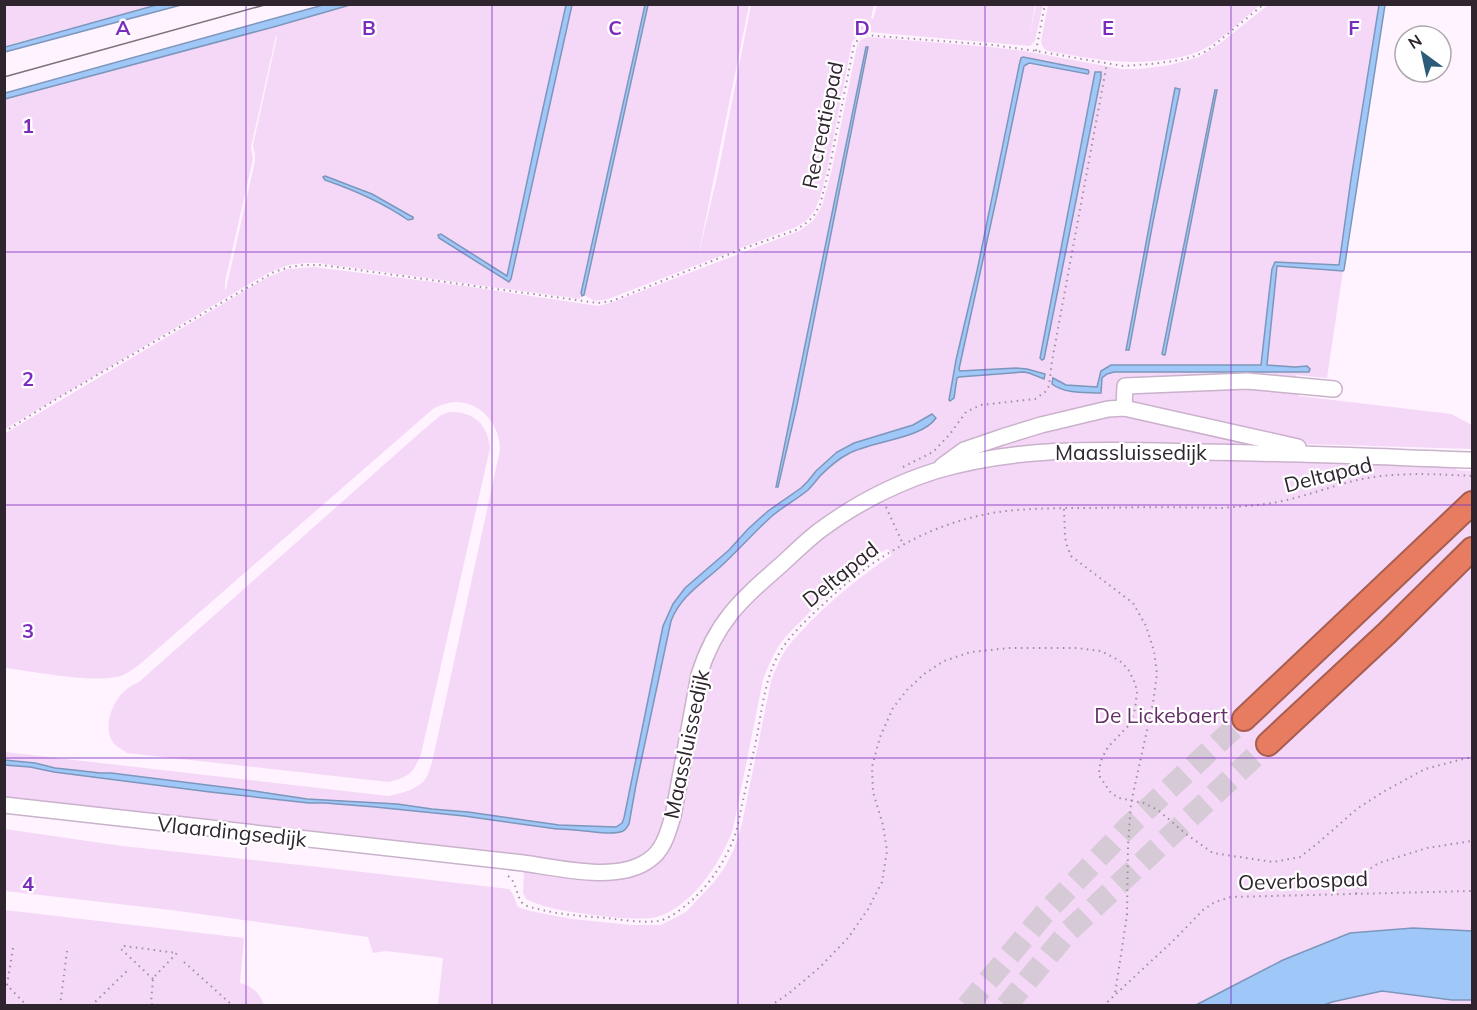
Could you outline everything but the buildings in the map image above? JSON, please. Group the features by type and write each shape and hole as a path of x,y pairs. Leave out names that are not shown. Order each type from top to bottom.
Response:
{"highway":[{"path":"1244,719 1473,503"},
{"path":"1268,744 1337,681 1473,549"}],"street":[{"path":"1124,408 1125,386 1247,381 1334,389"},
{"name":"Maassluissedijk","path":"933,472 964,450 1002,437 1041,425 1124,408 1330,454"},
{"name":"Maassluissedijk","path":"459,856 591,873 620,871 636,867 649,860 659,850 673,816 699,675 718,630 735,608 817,533 844,514 892,488 961,464 1006,455 1037,452 1116,450 1330,454 1473,460"},
{"name":"Vlaardingsedijk","path":"4,805 459,856"}],"path":[{"path":"1036,51 1045,4"},
{"name":"Recreatiepad","path":"4,432 222,301 274,272 290,267 322,265 598,303 612,301 796,230 806,223 820,206 830,170 854,45 864,35 993,45 1123,66 1151,64 1174,61 1207,51 1264,4"},
{"path":"897,470 933,452 966,412 981,405 1035,399 1049,386 1107,63"},
{"name":"Deltapad","path":"509,876 513,879 519,900 524,905 571,916 660,921 681,910 694,899 713,876 732,843 769,677 786,643 843,586 869,565 903,544 945,526 975,517 1015,510 1243,507 1292,499 1343,484 1386,476 1423,474 1473,476"},
{"path":"880,494 903,544"},
{"path":"1064,508 1066,543 1071,556 1133,603 1146,626 1154,651 1157,674 1153,703 1131,800 1127,915 1115,994"},
{"path":"770,1005 819,969 848,938 868,909 882,882 887,851 883,825 873,792 872,767 880,737 893,708 907,690 924,674 944,661 971,652 1009,648 1077,648 1101,651 1120,661 1128,669 1137,692 1130,724 1108,747 1099,769 1100,777 1111,794 1144,803 1158,810 1213,853 1273,862 1300,857 1358,808 1383,792 1425,769 1473,757"},
{"path":"1356,894 1363,876 1379,863 1427,848 1473,840"},
{"name":"Oeverbospad","path":"1103,1005 1203,910 1215,902 1231,897 1473,891"},
{"path":"153,980 121,949 124,946 177,953 153,980 153,1005"},
{"path":"13,948 7,985 27,1005"},
{"path":"60,1005 68,951"},
{"path":"184,962 233,1005"},
{"path":"91,1005 129,969"}],"green space":[{"path":"5,4 156,5 5,46"},
{"path":"1048,4 1260,5 1225,35 1199,51 1159,61 1127,62 1046,50 1041,41"},
{"path":"350,5 566,5 507,277 441,234 438,236 510,281 572,5 645,5 580,299 318,263 288,265 268,273 5,429 5,99","holes":["276,36 253,145 255,161 225,290 253,159 251,147","325,180 336,181 369,192 409,215 408,220 368,197"]},
{"path":"648,5 749,5 698,257 719,168 751,5 874,5 871,18 873,19 877,5 1035,5 1029,39 1036,5 1043,5 1035,41 1030,46 870,32 859,35 852,43 820,197 815,210 807,220 796,227 608,299 595,301 584,295 584,291"},
{"name":"De Lickebaert","path":"1268,5 1379,5 1339,265 1315,264 1314,268 1343,271 1327,378 1296,375 1299,396 1451,414 1472,425 1472,449 1305,444 1307,461 1456,467 1456,470 1472,471 1472,1005 438,1005 443,958 386,951 373,953 368,937 171,910 5,891 5,829 122,846 509,889 518,907 530,911 572,919 631,925 661,925 686,912 714,882 734,849 742,824 771,681 787,647 829,604 859,578 892,555 888,549 866,562 834,588 792,630 776,651 763,680 733,829 721,855 694,893 670,911 657,917 643,919 559,910 526,899 523,893 524,871 584,878 651,866 663,826 653,845 640,857 611,865 582,864 5,800 5,752 388,796 416,787 427,776 433,758 500,450 497,433 482,411 466,403 457,402 434,408 139,665 123,675 98,679 5,668 4,434 268,277 288,269 314,267 598,306 799,231 813,221 822,206 832,169 857,46 866,37 991,47 1122,69 1140,69 1170,65 1199,57 1218,45","holes":["1023,57 1088,70 1088,74 1027,64 1014,90","852,516 775,580 742,611 723,634 706,677 666,816 692,675 712,627 729,604"]},
{"path":"449,412 465,414 478,421 486,432 490,448 421,754 409,774 388,782 127,753 112,741 109,735 109,720 117,699 122,693 139,682 422,431 441,415"},
{"path":"5,910 244,938 240,983 255,991 264,1005 5,1005"}],"water":[{"path":"160,4 181,5 5,52 5,47"},
{"path":"323,5 350,5 5,99 5,93"},
{"path":"566,5 572,5 509,282 439,238 438,235 441,234 507,276"},
{"path":"645,5 648,5 582,296 581,293"},
{"path":"1379,5 1385,5 1344,270 1277,266 1267,365 1307,366 1310,369 1309,372 1114,372 1102,378 1101,393 1069,391 1052,384 1053,378 1066,385 1097,387 1101,371 1111,365 1261,365 1272,269 1275,262 1339,265"},
{"path":"866,47 868,47 797,405 778,487 776,487"},
{"path":"1023,57 1089,72 1088,74 1029,63 1024,66 959,369 960,371 1027,369 1045,374 1044,379 1023,372 959,377 954,398 950,401 956,360 977,271 1019,66"},
{"path":"1095,72 1101,72 1101,77 1042,360 1040,358"},
{"path":"1175,88 1180,89 1129,350 1126,350"},
{"path":"1215,90 1217,90 1164,355 1162,354"},
{"path":"323,177 372,194 413,219 408,220 368,197 325,180"},
{"path":"932,414 936,418 920,431 858,450 837,461 808,490 771,517 680,605 671,621 629,824 623,831 610,833 557,829 464,816 309,803 5,765 5,760 35,763 55,768 111,773 307,799 397,804 559,825 616,827 622,823 624,818 663,626 673,604 685,588 729,550 768,511 801,488 837,452 854,443 913,425"},
{"path":"1413,928 1472,931 1472,1000 1452,1000 1382,991 1324,1005 1196,1005 1283,960 1350,933"}],"tunnel":[{"path":"967,1006 1044,914 1129,826 1244,719"},
{"path":"1006,1006 1069,931 1268,744"}],"tram line":[{"path":"4,77 268,4"}]}
